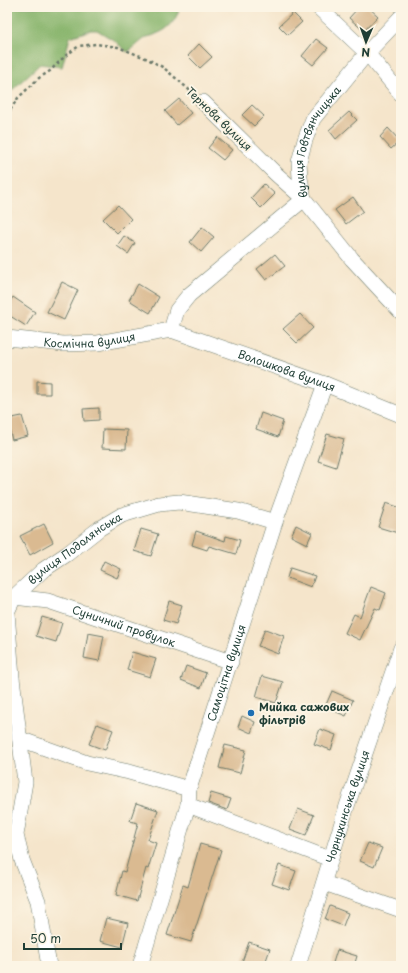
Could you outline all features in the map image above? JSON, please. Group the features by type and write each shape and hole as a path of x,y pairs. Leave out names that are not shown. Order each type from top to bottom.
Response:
{"street":[{"path":"318,7 367,53 401,94"},
{"name":"вулиця Говтвянчицька","path":"171,330 177,310 189,295 304,199 299,162 313,119 367,53 401,17"},
{"name":"Тернова вулиця","path":"203,102 276,174 304,199 352,259 401,312"},
{"name":"Космічна вулиця","path":"7,338 63,344 98,343 171,330"},
{"name":"Волошкова вулиця","path":"171,330 325,384 401,415"},
{"name":"Самоцітна вулиця","path":"140,966 188,805 189,789 275,522 325,384"},
{"name":"вулиця Подолянська","path":"49,966 38,901 22,860 16,836 25,782 12,678 7,612 14,597 43,570 67,554 100,528 122,516 159,504 179,502 238,511 275,522"},
{"name":"Суничний провулок","path":"14,597 48,601 231,662"},
{"name":"Чорнухинська вулиця","path":"298,966 347,806 400,656"},
{"path":"20,739 87,764 129,772 189,789"},
{"path":"188,805 330,859"},
{"path":"324,883 401,910"}],"path":[{"name":"Тернова вулиця","path":"7,115 18,98 65,56 79,46 96,44 118,47 164,68 203,102"}],"green space":[{"path":"7,7 180,7 177,16 169,27 161,32 147,37 127,52 115,41 97,30 91,30 70,37 62,67 40,64 9,93 7,89 7,53 10,48 7,45"}],"building":[{"path":"359,7 368,7 378,16 364,31 349,18"},
{"path":"293,13 302,22 288,35 279,26"},
{"path":"316,39 328,48 313,65 302,56"},
{"path":"199,44 212,57 200,68 188,56"},
{"path":"179,99 191,113 177,125 165,111"},
{"path":"252,105 264,116 254,126 242,115"},
{"path":"349,112 357,120 336,139 329,130"},
{"path":"388,128 400,141 391,149 380,137"},
{"path":"217,137 232,150 223,160 208,148"},
{"path":"264,184 275,194 261,208 251,198"},
{"path":"353,197 363,211 346,224 335,210"},
{"path":"118,205 131,219 117,233 103,219"},
{"path":"202,227 214,237 201,252 190,242"},
{"path":"124,236 135,243 128,254 117,246"},
{"path":"275,254 285,266 266,280 257,269"},
{"path":"62,282 78,290 64,320 47,312"},
{"path":"138,284 159,297 150,313 129,300"},
{"path":"13,297 35,312 26,326 7,314 7,306"},
{"path":"300,314 313,328 297,343 283,329"},
{"path":"37,381 50,382 50,394 37,394"},
{"path":"99,408 99,420 84,421 83,409"},
{"path":"261,413 283,421 278,437 256,429"},
{"path":"22,416 28,436 12,440 7,419"},
{"path":"103,429 127,430 126,449 102,448"},
{"path":"327,434 344,439 336,467 318,461"},
{"path":"386,503 401,508 401,524 398,533 378,527"},
{"path":"44,524 53,542 30,555 20,536"},
{"path":"296,525 312,533 307,544 291,536"},
{"path":"141,529 158,534 151,556 134,551"},
{"path":"196,531 225,541 226,536 240,540 236,554 209,546 207,550 192,545"},
{"path":"104,561 121,569 117,578 100,570"},
{"path":"290,568 315,576 311,587 287,578"},
{"path":"371,587 386,593 380,610 375,608 360,640 345,633 354,614 360,617"},
{"path":"169,601 182,605 176,624 163,620"},
{"path":"42,617 62,623 56,642 36,636"},
{"path":"265,629 284,636 278,654 258,646"},
{"path":"88,633 104,636 99,661 84,658"},
{"path":"132,652 156,659 150,677 127,670"},
{"path":"186,666 206,673 201,688 181,680"},
{"path":"262,676 283,682 276,703 256,697"},
{"path":"332,691 353,700 346,716 325,707"},
{"path":"242,716 255,722 251,733 238,727"},
{"path":"97,724 113,730 105,750 89,744"},
{"path":"320,729 336,735 331,750 314,744"},
{"path":"225,745 246,750 240,773 219,768"},
{"path":"211,793 231,799 227,810 208,803"},
{"path":"136,803 158,810 148,840 156,843 148,869 146,868 137,901 116,895 122,871 125,872 138,823 130,821"},
{"path":"298,809 314,815 306,835 290,829"},
{"path":"368,843 382,848 374,867 360,861"},
{"path":"200,844 221,850 191,942 167,935 183,885 188,887"},
{"path":"279,865 296,871 289,890 272,884"},
{"path":"330,906 348,913 343,926 325,919"},
{"path":"106,918 128,923 122,947 100,941"},
{"path":"249,942 270,949 264,966 253,966 242,962"},
{"path":"337,950 357,956 354,966 332,966"}],"place":[{"name":"Мийка сажових фільтрів","path":"251,713"}]}
